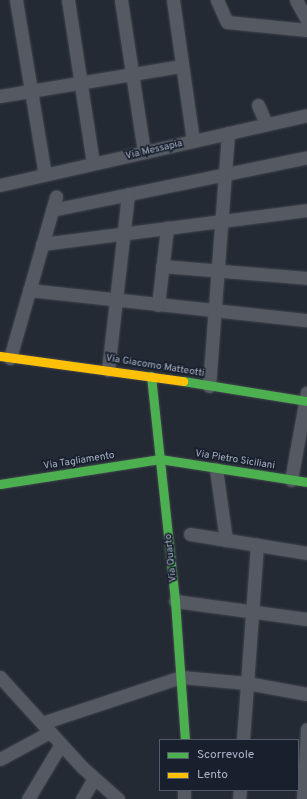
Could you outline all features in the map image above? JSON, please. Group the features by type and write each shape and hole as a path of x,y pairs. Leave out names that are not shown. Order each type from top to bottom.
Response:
{"street":[{"path":"16,0 33,91 45,175"},
{"path":"68,0 93,164"},
{"path":"121,0 144,152"},
{"path":"173,0 193,141"},
{"path":"217,0 227,22 307,30"},
{"path":"296,0 307,20"},
{"path":"0,96 182,66"},
{"path":"258,105 266,124"},
{"name":"Via Messapia","path":"0,185 307,115"},
{"path":"209,386 228,133"},
{"path":"52,210 307,158"},
{"path":"108,370 128,194"},
{"path":"5,357 29,290 56,196"},
{"path":"42,244 307,210"},
{"path":"158,305 167,228"},
{"path":"162,266 307,278"},
{"path":"29,290 215,312 307,320"},
{"name":"Via Giacomo Matteotti","path":"5,357 151,376 209,386 307,398"},
{"name":"Via Quarto","path":"151,376 175,601 185,739"},
{"path":"292,480 307,398"},
{"name":"Via Pietro Siciliani","path":"160,460 307,482"},
{"name":"Via Tagliamento","path":"0,484 160,460"},
{"path":"216,469 226,540"},
{"path":"190,534 307,553"},
{"path":"243,739 258,545"},
{"path":"175,601 307,619"},
{"path":"0,677 61,744 94,778 118,799"},
{"path":"0,759 46,727 181,677 247,683 307,694"},
{"path":"303,799 305,781 301,761 307,729"},
{"path":"28,799 61,744"},
{"path":"82,799 94,778"}],"traffic: fast":[{"path":"151,376 175,601 185,739"},
{"path":"183,381 307,401"},
{"path":"0,484 160,459 307,482"}],"traffic: slow":[{"path":"0,356 183,381"}]}
